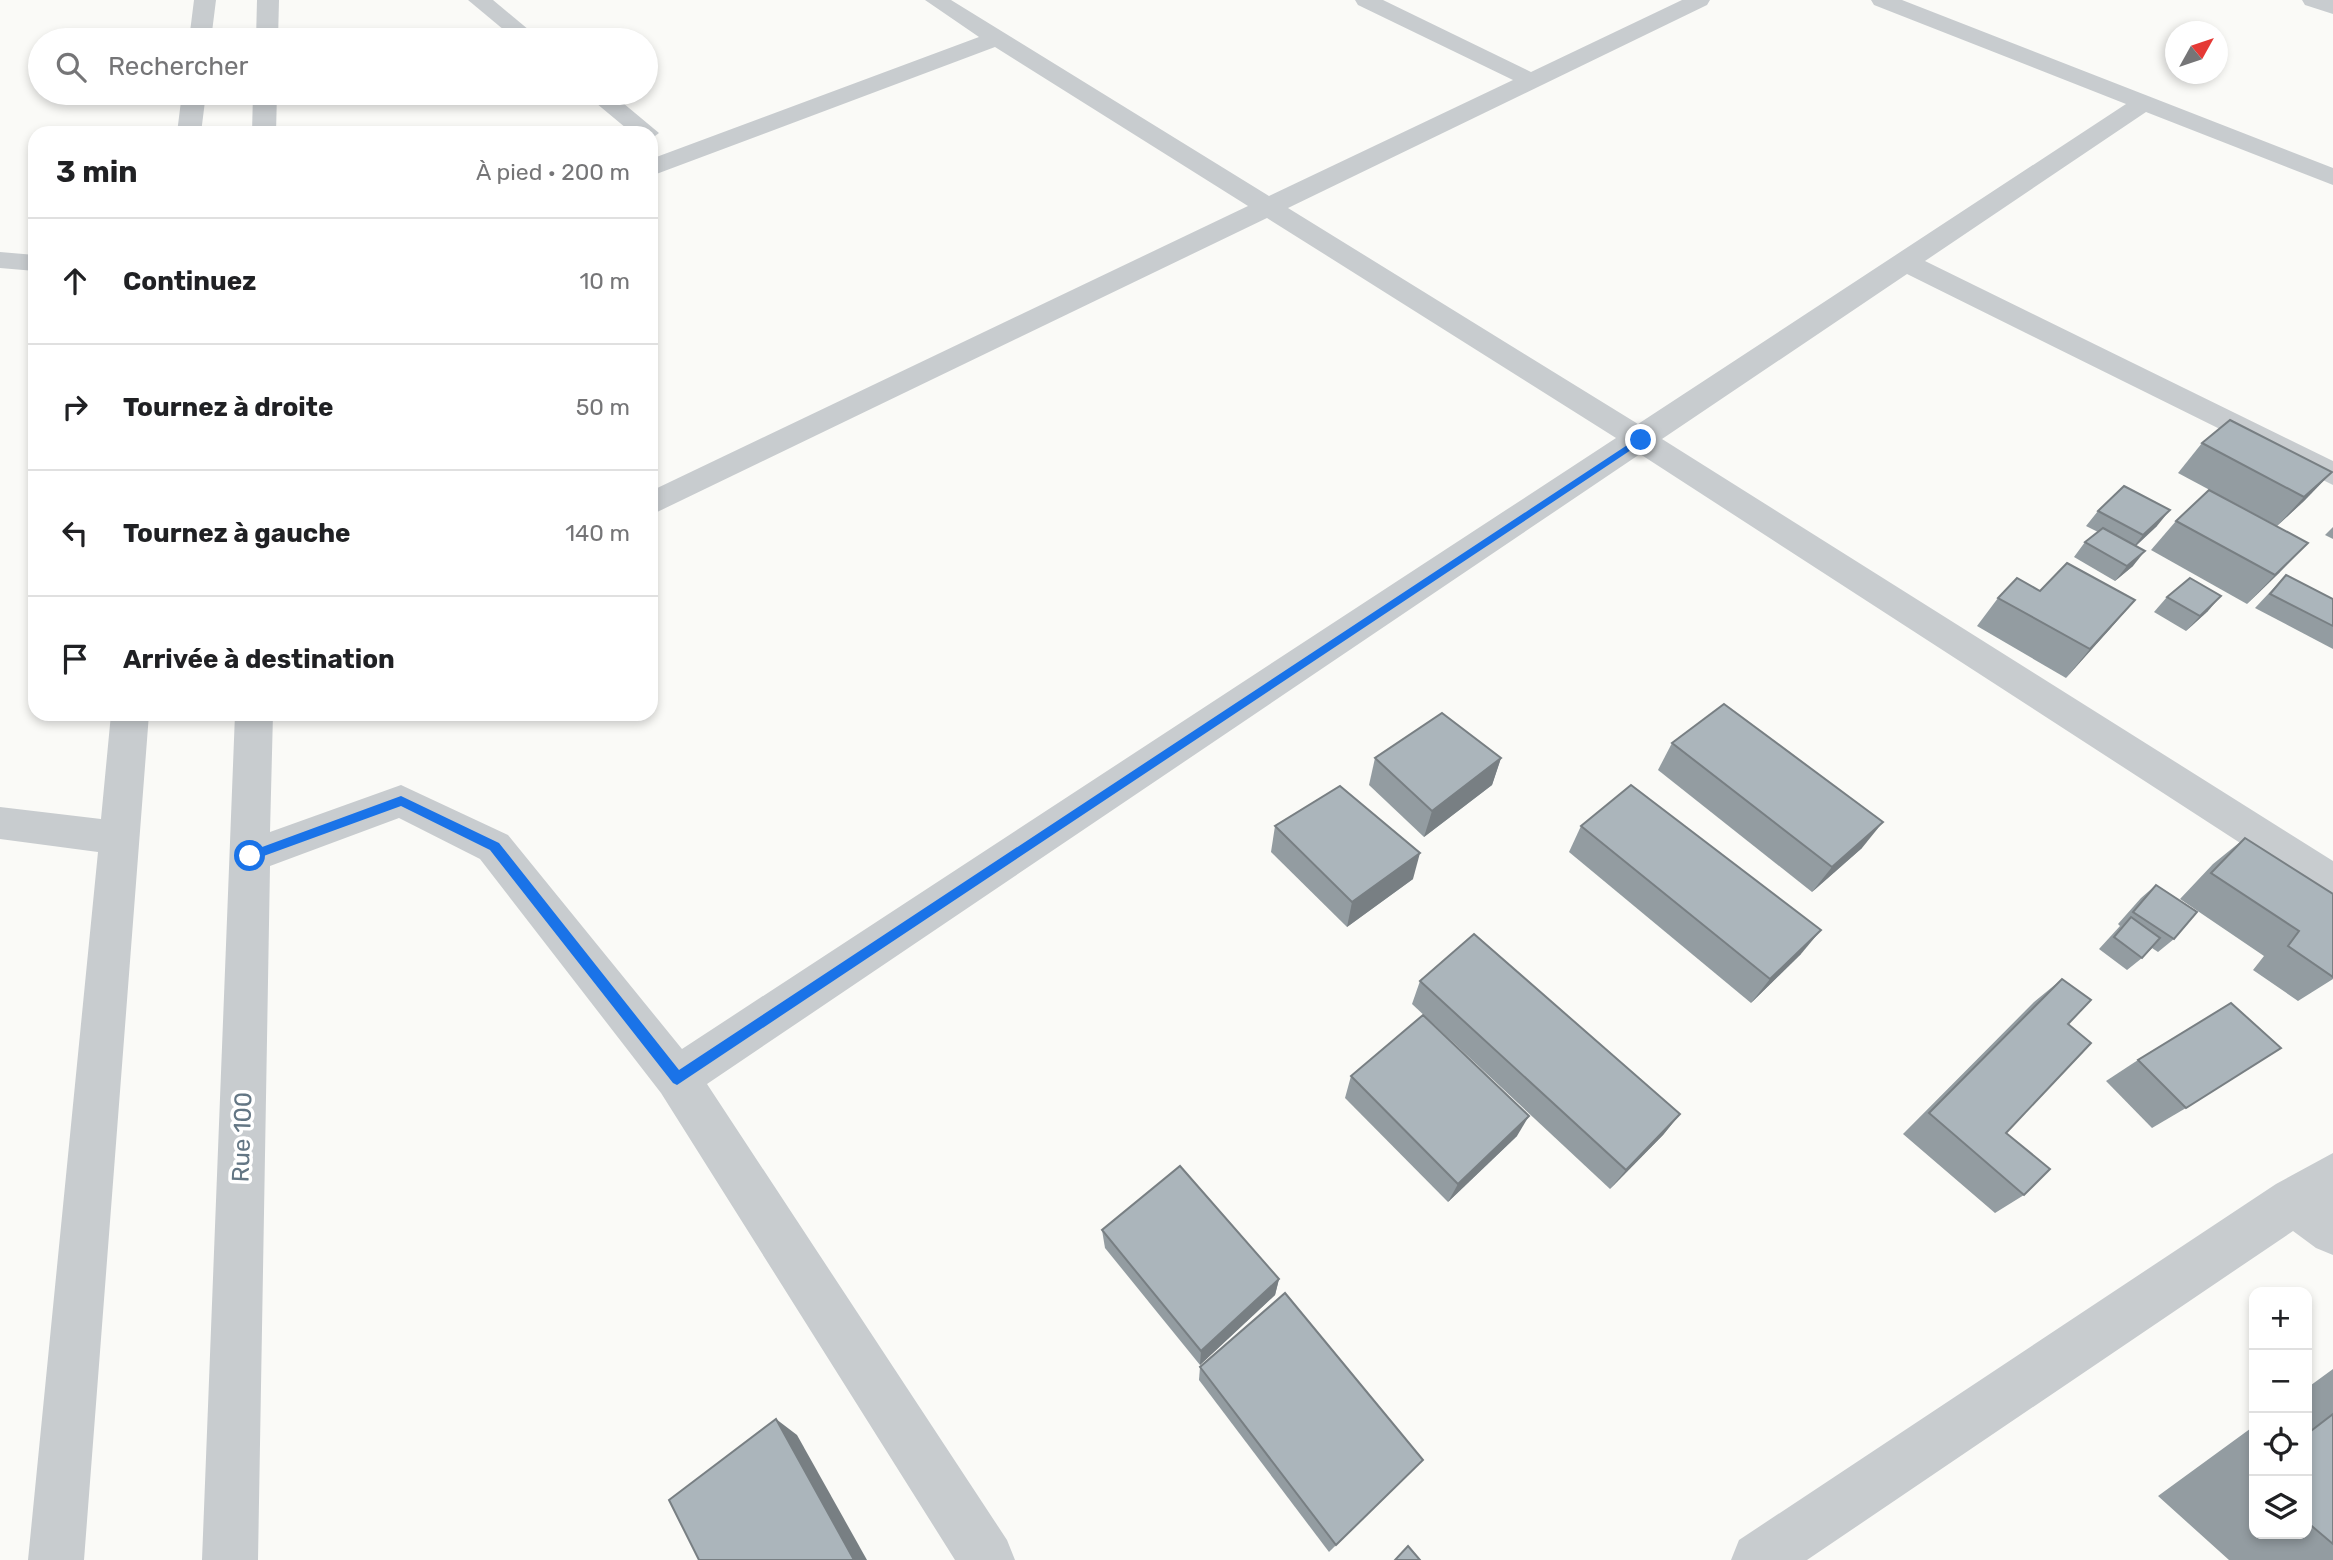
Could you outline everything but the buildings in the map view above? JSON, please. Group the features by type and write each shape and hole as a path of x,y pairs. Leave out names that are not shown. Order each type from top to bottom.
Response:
{"street":[{"path":"202,28 205,0"},
{"path":"267,28 268,0"},
{"path":"479,0 515,28"},
{"path":"936,0 1641,440 2333,882"},
{"path":"1366,0 1532,81"},
{"path":"658,501 1699,0"},
{"path":"1882,0 2333,177"},
{"path":"2313,0 2333,7"},
{"path":"658,166 997,38"},
{"path":"677,1078 1641,440 2144,103"},
{"path":"190,126 192,105"},
{"path":"264,126 265,105"},
{"path":"612,105 639,126"},
{"path":"658,141 679,158"},
{"path":"0,260 28,262"},
{"path":"1905,262 2333,474"},
{"path":"56,1560 129,721"},
{"name":"Rue 100","path":"230,1560 254,721"},
{"path":"250,856 401,801 494,847 677,1078 988,1560"},
{"path":"0,823 118,838"},
{"path":"1759,1560 2313,1189 2333,1230"}],"route":[{"path":"250,856 401,801 494,847 677,1078 1641,440"}]}
